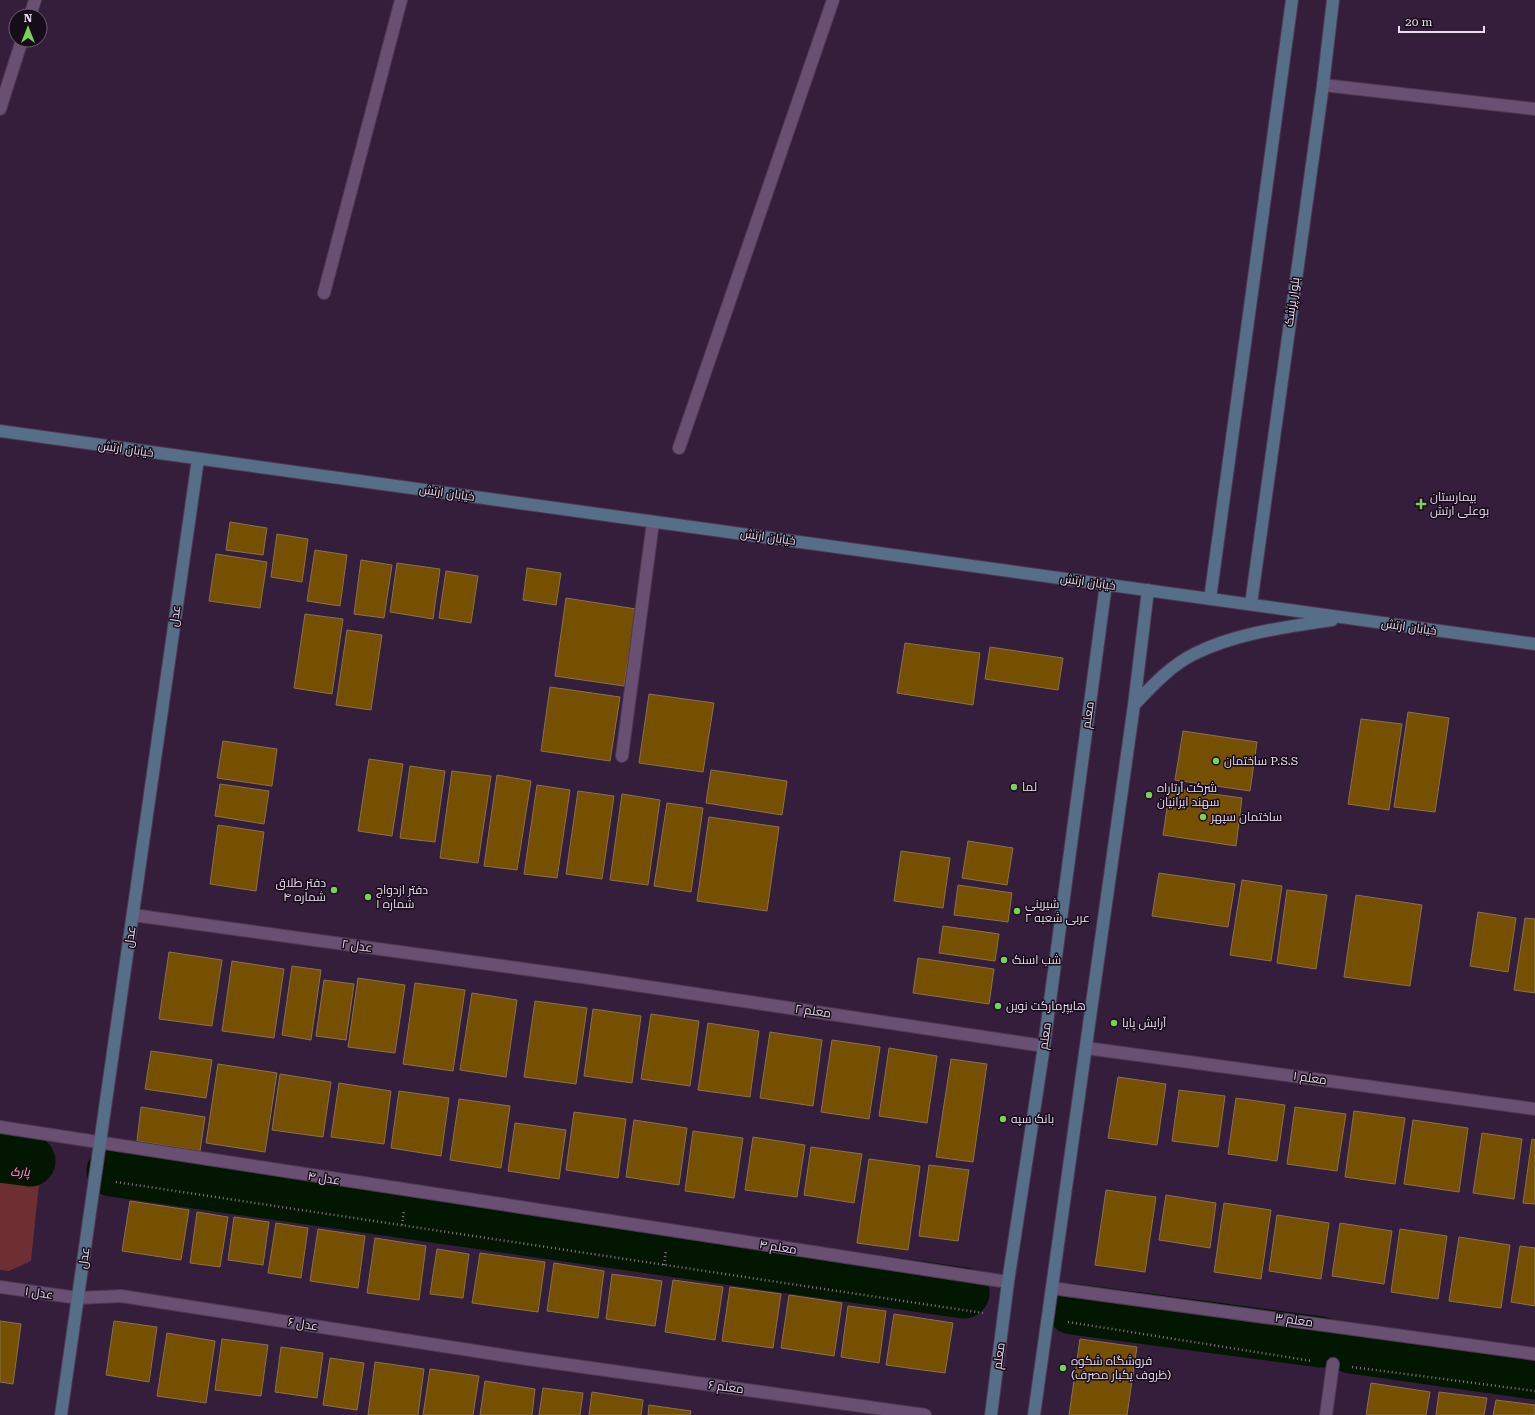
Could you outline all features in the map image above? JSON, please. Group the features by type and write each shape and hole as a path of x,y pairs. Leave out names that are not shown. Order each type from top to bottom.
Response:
{"main road":[{"path":"1210,599 1292,0"},
{"name":"بلوار پزشک","path":"1251,604 1333,0"},
{"name":"خیابان ارتش","path":"0,431 1535,644"},
{"name":"عدل","path":"61,1415 198,459"},
{"name":"معلم","path":"991,1415 1008,1282 1044,1046 1106,584"},
{"path":"1034,1415 1134,706 1148,590"},
{"path":"1134,706 1161,677 1193,654 1237,638 1278,628 1344,618"}],"street":[{"path":"324,293 401,0"},
{"path":"679,448 833,0"},
{"path":"0,109 19,48"},
{"path":"1322,85 1535,109"},
{"path":"622,756 654,522"},
{"name":"عدل ۲","path":"133,915 582,977"},
{"name":"معلم ۲","path":"582,977 1044,1046"},
{"name":"معلم ۱","path":"1086,1048 1535,1109"},
{"name":"عدل ۴","path":"0,1127 100,1144 547,1213"},
{"name":"معلم ۴","path":"547,1213 1008,1282"},
{"name":"عدل ۱","path":"0,1287 78,1298"},
{"name":"معلم ۳","path":"1052,1288 1535,1354"},
{"name":"عدل ۶","path":"78,1298 121,1296 528,1359"},
{"name":"معلم ۶","path":"528,1359 925,1415"},
{"path":"1326,1415 1333,1364"}],"path":[{"path":"95,1178 1004,1316"},
{"path":"1048,1318 1333,1364 1535,1391"}],"green space":[{"name":"پارک","path":"0,1148 42,1155 31,1261 9,1271 0,1270"}],"building":[{"path":"230,522 267,528 263,555 226,550"},
{"path":"277,534 308,539 302,582 271,577"},
{"path":"315,550 347,555 340,606 307,601"},
{"path":"216,554 267,562 260,608 209,601"},
{"path":"361,560 392,565 384,618 354,614"},
{"path":"397,563 440,569 433,619 390,612"},
{"path":"527,568 561,573 556,605 523,600"},
{"path":"446,571 478,576 471,623 439,618"},
{"path":"566,598 636,609 624,686 555,676"},
{"path":"305,614 343,619 332,694 294,688"},
{"path":"347,630 382,635 371,710 336,705"},
{"path":"905,643 980,653 973,705 897,693"},
{"path":"990,647 1063,658 1058,690 985,679"},
{"path":"550,687 620,697 610,761 541,751"},
{"path":"649,694 714,703 703,772 639,763"},
{"path":"1408,712 1449,718 1435,812 1394,807"},
{"path":"1361,719 1402,724 1389,810 1348,804"},
{"name":"ساختمان P.S.S","path":"1183,731 1257,742 1250,791 1175,780"},
{"path":"223,741 277,749 272,786 217,778"},
{"path":"369,759 403,764 392,836 358,831"},
{"path":"410,766 445,771 435,842 400,838"},
{"path":"711,770 787,781 782,815 706,803"},
{"path":"452,771 491,776 478,863 440,858"},
{"path":"497,775 531,781 517,870 484,866"},
{"path":"220,784 269,791 264,824 215,816"},
{"path":"537,785 570,790 557,878 524,874"},
{"name":"ساختمان سپهر","path":"1170,788 1242,798 1236,846 1163,835"},
{"path":"578,791 614,796 602,879 566,874"},
{"path":"622,794 660,800 648,885 610,880"},
{"path":"667,803 703,808 691,892 654,886"},
{"path":"709,817 779,827 767,911 697,901"},
{"path":"218,825 264,832 256,891 210,884"},
{"path":"968,841 1013,848 1007,885 962,878"},
{"path":"901,851 950,858 943,908 894,901"},
{"path":"1159,873 1235,884 1228,927 1152,916"},
{"path":"1242,880 1282,886 1271,961 1230,955"},
{"path":"958,885 1012,893 1008,922 954,915"},
{"path":"1287,890 1327,895 1316,969 1277,963"},
{"path":"1356,895 1422,905 1410,986 1344,977"},
{"path":"1478,912 1516,918 1508,972 1470,966"},
{"path":"1525,918 1535,919 1535,993 1514,990"},
{"path":"943,926 999,934 995,961 939,953"},
{"path":"169,952 222,960 212,1026 159,1019"},
{"path":"918,958 994,969 989,1004 913,993"},
{"path":"232,961 284,969 274,1038 222,1031"},
{"path":"292,966 321,970 311,1040 282,1035"},
{"path":"358,978 405,985 395,1053 348,1047"},
{"path":"324,980 354,984 346,1040 316,1036"},
{"path":"415,983 465,990 453,1071 403,1064"},
{"path":"472,993 517,1000 506,1077 460,1070"},
{"path":"535,1001 587,1008 576,1084 524,1077"},
{"path":"593,1009 641,1016 632,1083 584,1076"},
{"path":"651,1014 699,1021 690,1086 641,1079"},
{"path":"708,1023 759,1031 750,1097 698,1090"},
{"path":"770,1032 822,1040 813,1106 760,1098"},
{"path":"832,1040 880,1047 869,1119 821,1112"},
{"path":"889,1048 937,1056 927,1123 879,1116"},
{"path":"151,1051 212,1060 206,1098 145,1089"},
{"path":"951,1059 987,1064 973,1162 936,1157"},
{"path":"218,1064 277,1073 265,1152 206,1143"},
{"path":"280,1074 331,1082 323,1137 272,1130"},
{"path":"1118,1077 1166,1084 1157,1145 1108,1138"},
{"path":"339,1083 391,1091 384,1144 331,1137"},
{"path":"1179,1090 1225,1096 1218,1147 1172,1141"},
{"path":"399,1091 449,1098 441,1156 391,1148"},
{"path":"1236,1098 1285,1105 1277,1161 1228,1154"},
{"path":"459,1099 510,1106 501,1168 450,1160"},
{"path":"141,1107 205,1117 200,1151 137,1141"},
{"path":"1295,1107 1346,1114 1337,1171 1287,1164"},
{"path":"1354,1111 1405,1118 1395,1184 1345,1177"},
{"path":"574,1112 626,1119 618,1178 566,1170"},
{"path":"634,1120 687,1128 679,1185 626,1177"},
{"path":"1413,1120 1468,1128 1459,1192 1404,1184"},
{"path":"515,1123 566,1130 559,1179 508,1171"},
{"path":"693,1131 743,1138 734,1198 685,1191"},
{"path":"1482,1133 1522,1139 1514,1199 1473,1193"},
{"path":"753,1137 805,1145 797,1197 745,1190"},
{"path":"1532,1139 1535,1140 1535,1204 1523,1203"},
{"path":"811,1147 862,1154 854,1203 804,1195"},
{"path":"869,1159 920,1166 908,1250 857,1243"},
{"path":"929,1165 969,1170 958,1241 919,1236"},
{"path":"1106,1190 1156,1197 1145,1272 1095,1265"},
{"path":"1166,1195 1216,1203 1210,1248 1159,1240"},
{"path":"130,1201 189,1210 181,1260 122,1251"},
{"path":"1224,1203 1271,1210 1261,1279 1214,1272"},
{"path":"197,1212 228,1217 220,1267 190,1263"},
{"path":"1277,1215 1329,1223 1321,1279 1269,1271"},
{"path":"234,1217 269,1222 263,1265 228,1260"},
{"path":"276,1223 308,1228 301,1278 268,1273"},
{"path":"1340,1223 1392,1231 1384,1284 1332,1276"},
{"path":"318,1229 365,1236 358,1288 310,1281"},
{"path":"1400,1229 1447,1236 1438,1299 1391,1292"},
{"path":"1459,1237 1510,1245 1501,1308 1449,1301"},
{"path":"375,1238 426,1246 419,1300 367,1293"},
{"path":"1520,1246 1535,1248 1535,1306 1511,1302"},
{"path":"437,1249 469,1254 463,1298 430,1294"},
{"path":"480,1253 545,1262 538,1312 472,1303"},
{"path":"554,1263 604,1271 598,1318 547,1311"},
{"path":"612,1274 662,1281 655,1326 606,1319"},
{"path":"673,1280 723,1287 715,1340 665,1332"},
{"path":"730,1287 781,1294 773,1348 722,1341"},
{"path":"789,1295 842,1303 834,1356 781,1348"},
{"path":"848,1306 886,1311 879,1363 841,1357"},
{"path":"894,1314 953,1323 945,1373 886,1365"},
{"path":"0,1321 21,1324 13,1384 0,1382"},
{"path":"114,1321 157,1327 149,1382 106,1375"},
{"path":"167,1333 215,1341 206,1403 157,1396"},
{"path":"222,1339 268,1345 261,1396 215,1390"},
{"path":"1080,1339 1137,1347 1127,1415 1069,1415"},
{"path":"281,1347 323,1353 317,1398 275,1392"},
{"path":"330,1358 364,1363 357,1410 323,1405"},
{"path":"375,1362 424,1369 418,1415 368,1415"},
{"path":"430,1369 479,1376 473,1415 423,1415"},
{"path":"485,1381 535,1389 532,1415 480,1415"},
{"path":"1371,1383 1430,1392 1426,1415 1366,1415"},
{"path":"543,1388 583,1393 580,1415 539,1415"},
{"path":"592,1392 643,1400 641,1415 589,1415"},
{"path":"1439,1392 1487,1398 1484,1415 1436,1415"},
{"path":"1496,1400 1535,1405 1535,1415 1493,1415"},
{"path":"649,1405 691,1411 690,1415 648,1415"}],"waterway":[{"path":"0,1157 30,1161"},
{"path":"112,1171 964,1293"},
{"path":"1072,1309 1321,1342"},
{"path":"1351,1348 1535,1374"}],"place":[{"name":"بیمارستان بوعلی ارتش","path":"1421,504"},
{"name":"ساختمان P.S.S","path":"1216,761"},
{"name":"لما","path":"1014,787"},
{"name":"شرکت آرتاراه سهند ایرانیان","path":"1149,795"},
{"name":"ساختمان سپهر","path":"1203,817"},
{"name":"دفتر طلاق شماره ۴","path":"334,890"},
{"name":"دفتر ازدواج شماره ۱","path":"368,897"},
{"name":"شیرینی عربی شعبه ۲","path":"1017,911"},
{"name":"شب اسنک","path":"1004,960"},
{"name":"هایپرمارکت نوین","path":"998,1006"},
{"name":"آرایش پایا","path":"1114,1023"},
{"name":"بانک سپه","path":"1003,1119"},
{"name":"فروشگاه شکوه (ظروف یکبار مصرف)","path":"1063,1368"}]}
